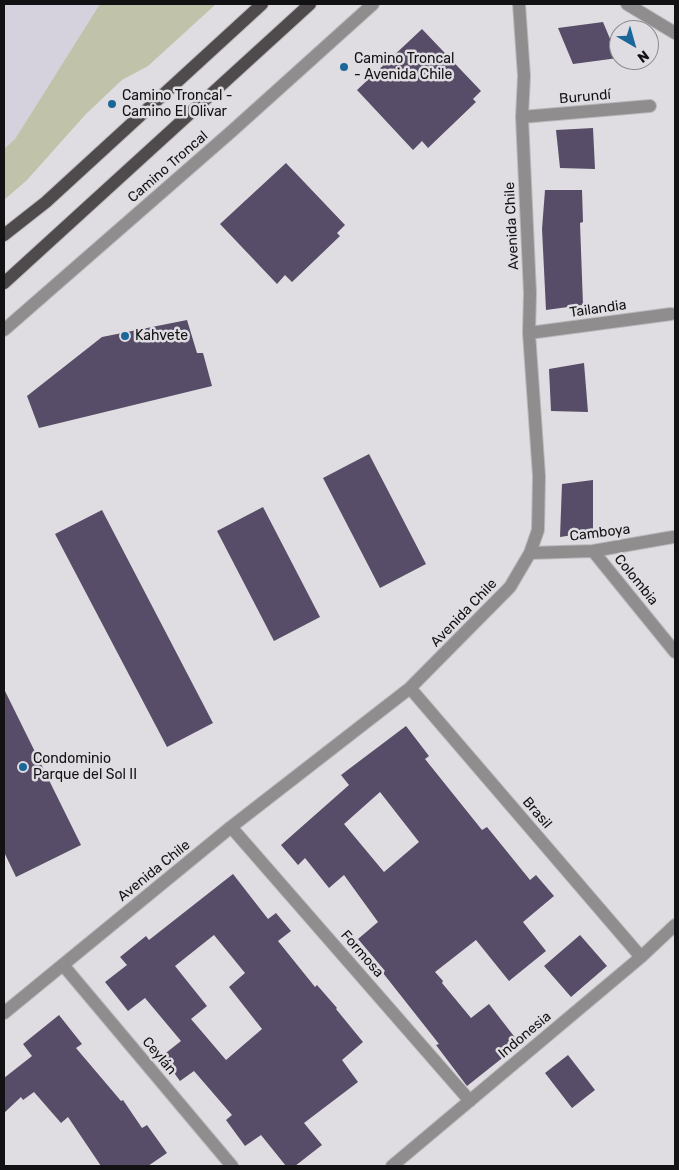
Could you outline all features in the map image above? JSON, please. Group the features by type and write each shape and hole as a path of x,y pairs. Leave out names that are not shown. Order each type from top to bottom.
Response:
{"main road":[{"path":"4,236 46,202 262,4"},
{"name":"Camino Troncal","path":"4,282 310,4"}],"street":[{"name":"Camino Troncal","path":"4,330 239,125 374,4"},
{"name":"Avenida Chile","path":"4,1013 231,827 410,688 510,587 530,553 538,530 539,476 529,333 530,293 522,117 524,76 519,4"},
{"path":"627,4 675,33"},
{"name":"Burundí","path":"522,117 650,106"},
{"name":"Tailandia","path":"529,333 670,314"},
{"name":"Camboya","path":"530,553 592,551 673,537"},
{"name":"Colombia","path":"592,551 675,652"},
{"name":"Brasil","path":"410,688 641,957"},
{"name":"Formosa","path":"231,827 470,1100"},
{"name":"Indonesia","path":"392,1166 641,957 675,925"},
{"name":"Ceylán","path":"63,965 232,1166"}],"shaded area":[{"path":"4,4 100,4 15,139 4,149"}],"green space":[{"path":"100,4 216,4 148,66 122,80 86,114 27,180 4,200 4,149 15,139"}],"building":[{"path":"603,22 609,36 609,59 573,64 558,28"},
{"path":"422,29 481,91 473,99 476,102 428,148 422,141 413,150 357,90"},
{"path":"593,128 595,169 560,168 556,130"},
{"path":"286,163 345,225 337,233 340,236 292,282 285,275 277,284 220,224"},
{"path":"545,190 582,190 583,222 580,223 583,305 546,310 542,229"},
{"path":"187,320 197,353 203,353 212,386 39,428 27,396 102,337"},
{"path":"584,363 588,412 551,411 549,369"},
{"path":"369,454 426,564 380,588 323,478"},
{"path":"593,480 593,532 560,537 562,484"},
{"path":"263,507 320,617 274,641 217,531"},
{"path":"102,510 213,723 167,747 55,534"},
{"name":"Condominio Parque del Sol II","path":"4,689 81,845 16,877 4,852"},
{"path":"406,726 429,756 425,759 482,830 487,827 530,880 536,875 554,896 523,922 546,951 509,981 476,940 435,972 471,1018 489,1004 520,1044 467,1086 436,1045 439,1044 383,973 385,971 358,939 378,922 344,875 329,888 305,858 298,865 281,845 349,785 341,775","holes":["380,792 419,842 384,872 344,824"]},
{"path":"233,874 268,919 276,913 291,931 278,941 315,987 317,985 337,1008 363,1042 342,1060 358,1082 304,1123 322,1145 295,1166 286,1166 261,1135 245,1146 226,1120 232,1115 194,1071 180,1081 162,1056 181,1041 145,998 128,1011 105,982 127,965 120,957 146,936 149,940","holes":["214,935 245,973 229,987 262,1029 226,1060 191,1019 207,1006 175,966"]},
{"path":"580,935 607,966 571,997 544,966"},
{"path":"59,1015 82,1044 76,1048 121,1101 123,1100 142,1128 147,1125 167,1153 148,1166 101,1166 68,1117 61,1123 34,1092 23,1100 21,1097 4,1113 4,1078 32,1056 23,1044"},
{"path":"568,1055 595,1090 572,1108 545,1073"}],"place":[{"name":"Camino Troncal - Avenida Chile","path":"344,67"},
{"name":"Camino Troncal - Camino El Olivar","path":"112,104"},
{"name":"Kahvete","path":"125,336"},
{"name":"Condominio Parque del Sol II","path":"23,767"}]}
